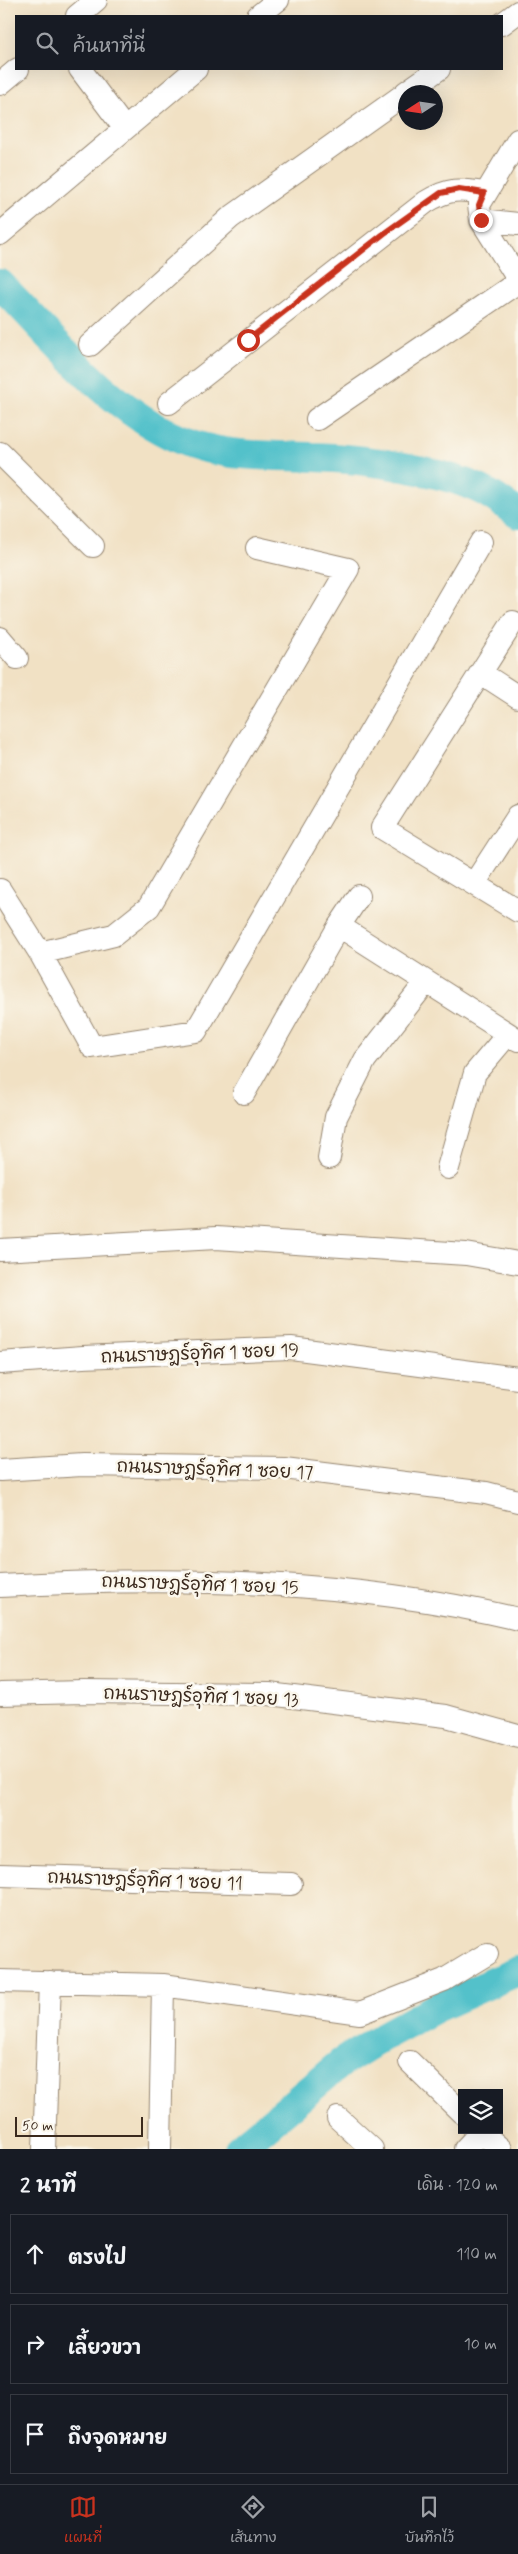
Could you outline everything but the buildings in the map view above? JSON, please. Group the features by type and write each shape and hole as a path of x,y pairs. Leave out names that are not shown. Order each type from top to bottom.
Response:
{"street":[{"path":"78,15 96,0"},
{"path":"259,15 278,0"},
{"path":"503,23 518,12"},
{"path":"0,84 17,70"},
{"path":"81,70 125,129"},
{"path":"0,234 195,70"},
{"path":"417,85 438,70"},
{"path":"90,345 230,218 398,99"},
{"path":"317,419 518,280 481,220 479,205 484,193 518,140"},
{"path":"169,403 426,202 441,193 459,189 484,193"},
{"path":"481,220 518,224"},
{"path":"0,453 93,546"},
{"path":"0,890 40,953 92,1047 196,1031 481,542"},
{"path":"40,953 114,935 149,907 348,569 257,548"},
{"path":"513,622 382,828 518,911"},
{"path":"0,638 17,658"},
{"path":"481,674 518,697"},
{"path":"474,884 518,816"},
{"path":"244,1093 338,926 359,896"},
{"path":"338,926 513,1037 475,1073 448,1168"},
{"path":"329,1158 336,1117 366,1060 426,982"},
{"path":"0,1250 216,1238 466,1254 518,1262"},
{"name":"ถนนราษฎร์อุทิศ 1 ซอย 19","path":"0,1363 83,1356 291,1348 518,1378"},
{"name":"ถนนราษฎร์อุทิศ 1 ซอย 17","path":"0,1470 82,1466 284,1468 486,1493 518,1501"},
{"name":"ถนนราษฎร์อุทิศ 1 ซอย 15","path":"0,1586 83,1581 276,1583 466,1607 518,1619"},
{"name":"ถนนราษฎร์อุทิศ 1 ซอย 13","path":"0,1694 84,1692 269,1694 446,1716 518,1736"},
{"name":"ถนนราษฎร์อุทิศ 1 ซอย 11","path":"0,1875 291,1884"},
{"path":"0,1981 163,1985 360,2013 444,1980 487,1954"},
{"path":"44,2149 50,1982"},
{"path":"160,2149 163,1985"},
{"path":"410,2062 458,2110"},
{"path":"338,2118 372,2149"},
{"path":"465,2149 478,2134"},
{"path":"484,2134 501,2149"}],"waterway":[{"path":"0,284 61,349 106,391 129,410 153,426 179,439 211,450 228,453 354,460 426,472 470,485 491,495 518,514"},
{"path":"239,2149 341,2063 382,2037 435,2008 518,1971"}],"route":[{"path":"248,340 386,232 441,193 459,189 484,193 479,205 481,220"}]}
